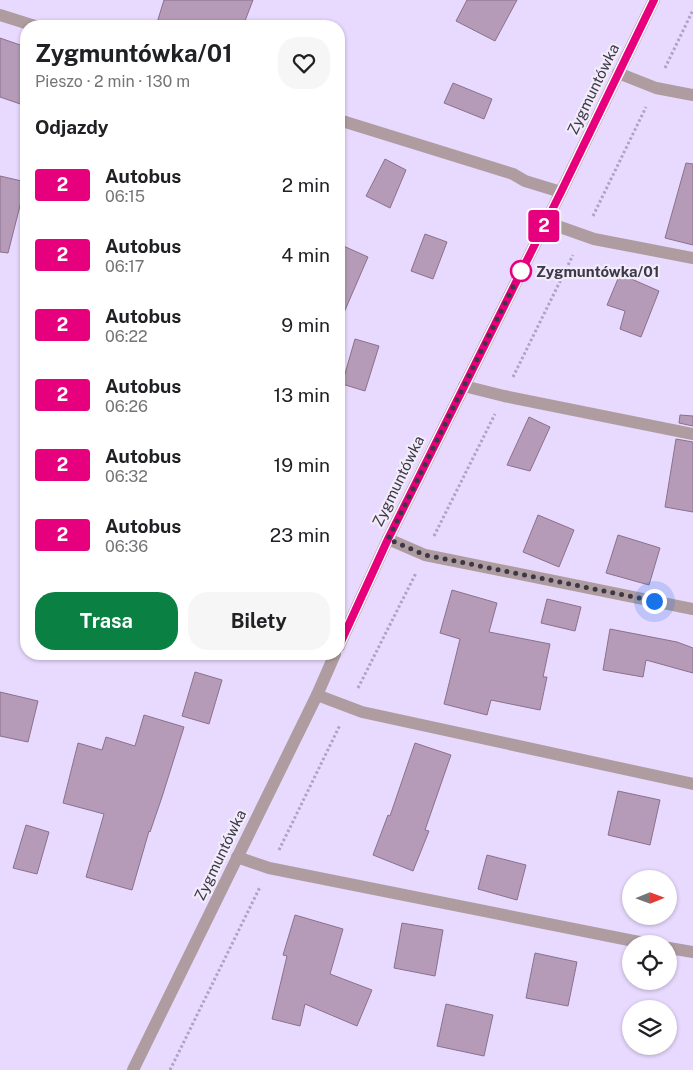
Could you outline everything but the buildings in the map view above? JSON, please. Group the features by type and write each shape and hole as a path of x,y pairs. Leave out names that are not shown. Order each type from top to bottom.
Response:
{"street":[{"name":"Zygmuntówka","path":"345,633 388,539 561,192 654,0"},
{"path":"0,15 20,21"},
{"path":"618,74 656,88 693,95"},
{"path":"345,122 513,174 525,181 561,192"},
{"path":"546,222 594,239 693,258"},
{"path":"464,386 504,396 693,434"},
{"path":"388,539 425,555 693,609"},
{"name":"Zygmuntówka","path":"133,1070 332,660"},
{"path":"317,695 362,712 693,784"},
{"path":"238,857 270,868 622,939"},
{"path":"677,949 693,952"}],"bus line":[{"name":"2","path":"345,633 380,554 561,192 654,0"}],"place":[{"name":"Zygmuntówka/01","path":"521,271"}],"route":[{"path":"521,271 388,539 425,555 654,601"}]}
